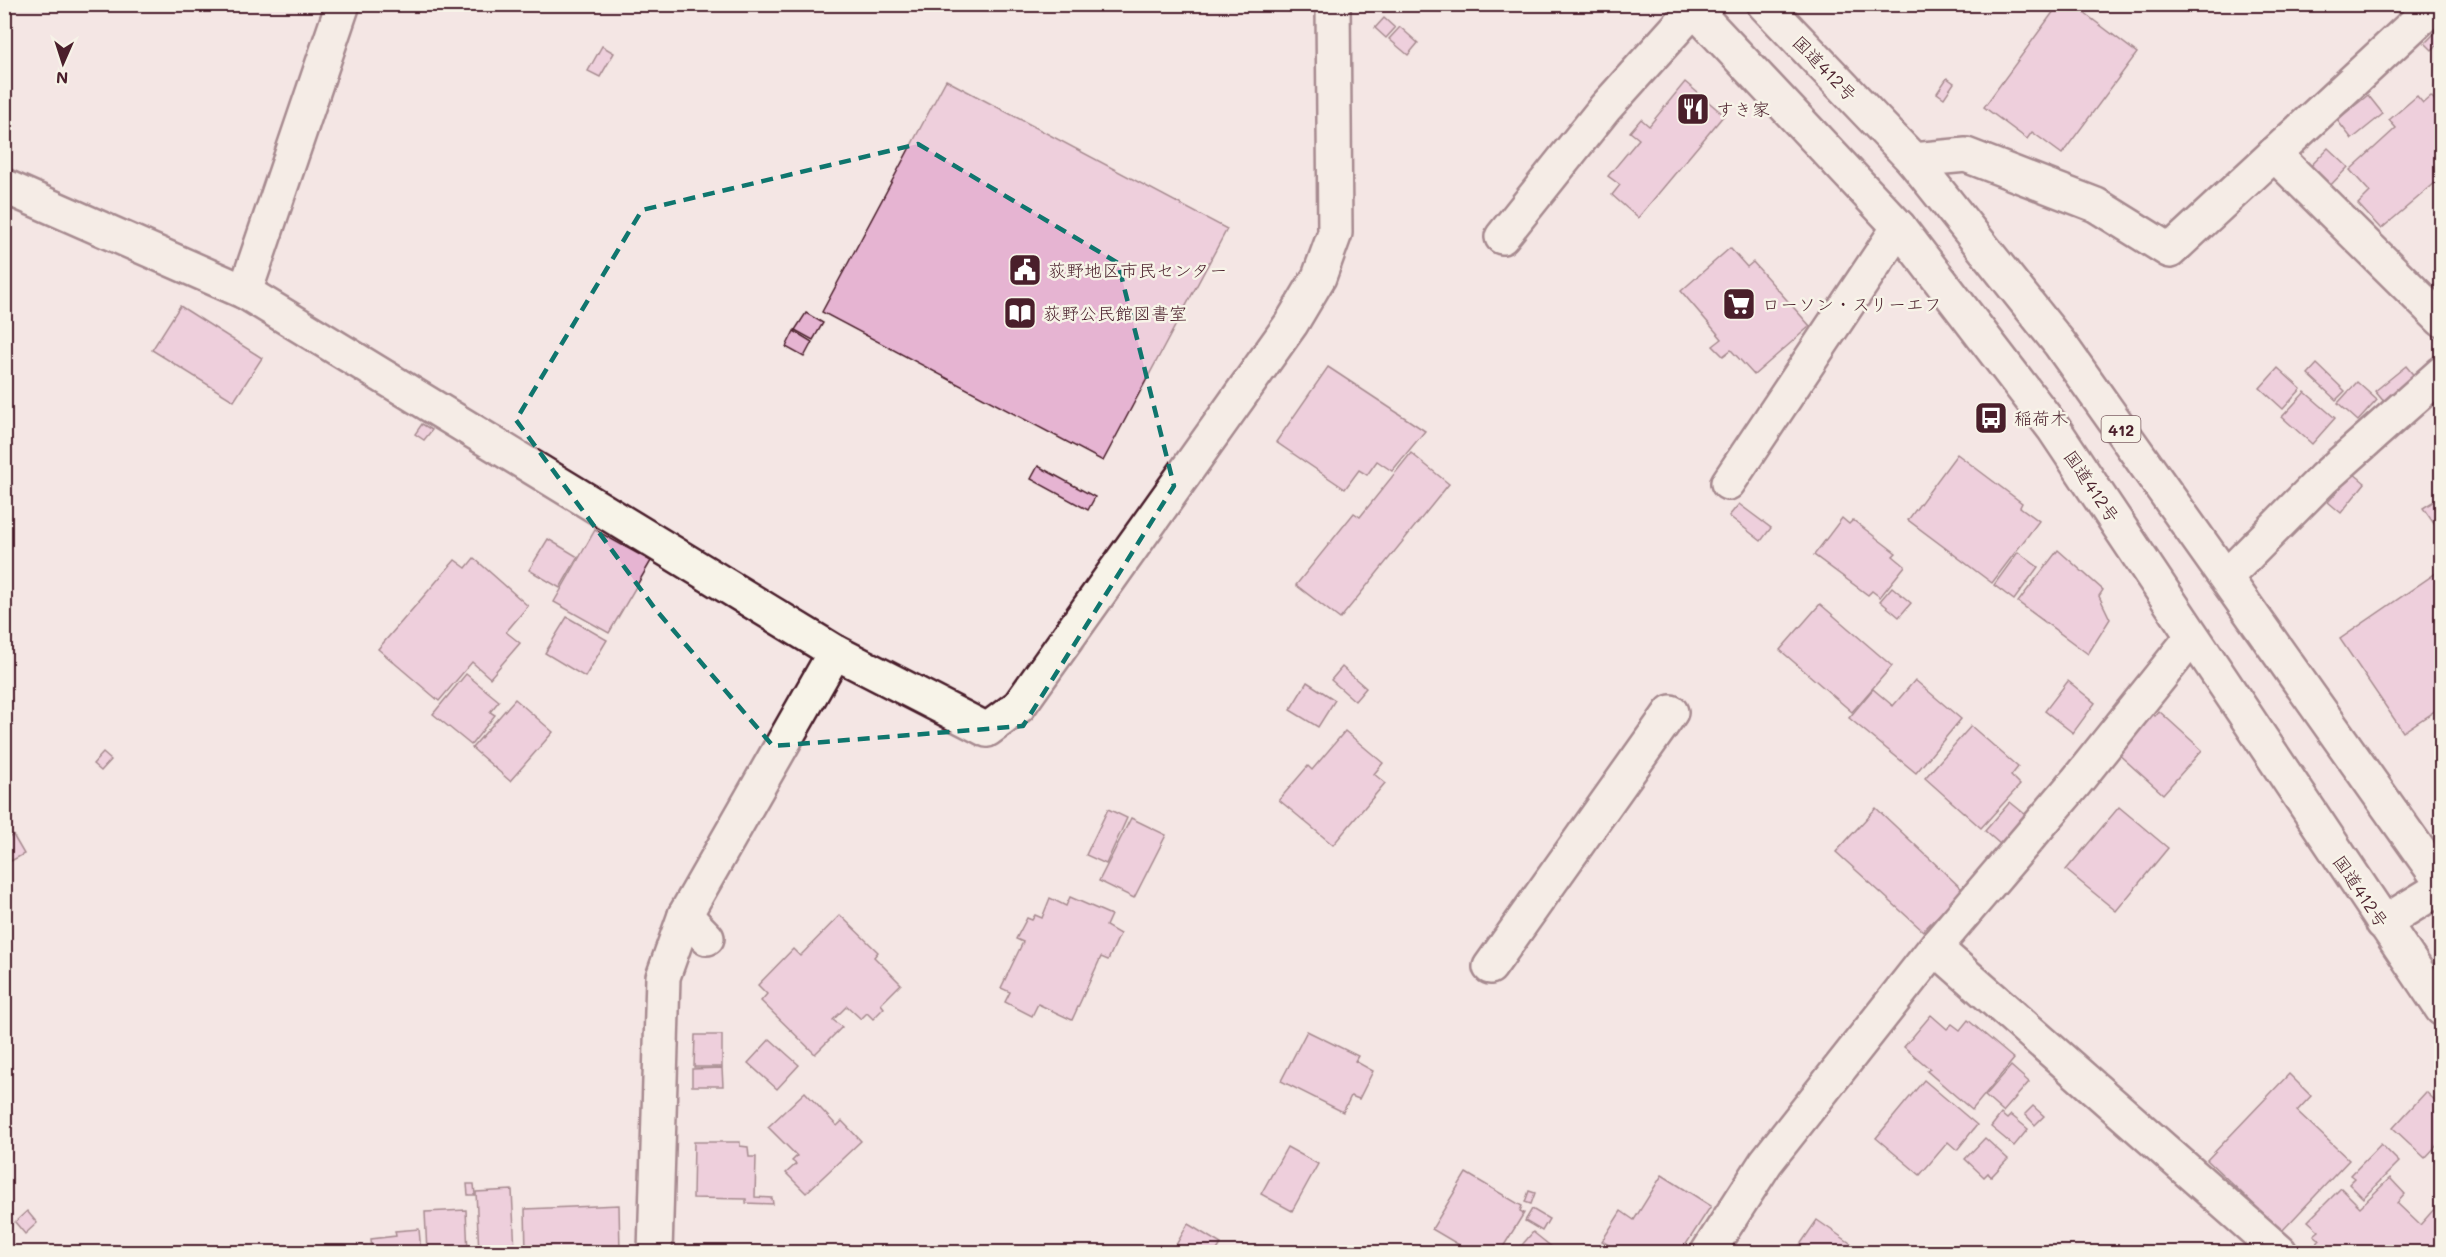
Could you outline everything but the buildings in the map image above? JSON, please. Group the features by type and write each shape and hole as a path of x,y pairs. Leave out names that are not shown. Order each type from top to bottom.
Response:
{"main road":[{"path":"245,292 343,4"},
{"name":"国道412号","path":"1764,4 1913,160 2060,344 2442,885"},
{"path":"1913,160 1966,155 2096,205 2170,251 2436,4"},
{"path":"1502,237 1605,108 1692,7"},
{"name":"国道412号","path":"1692,7 1899,227 2054,429 2442,1009"},
{"path":"4,186 245,292 835,652 987,730 1019,706 1291,324 1319,277 1335,233 1342,10"},
{"path":"2274,154 2442,320"},
{"path":"1728,483 1899,227"},
{"path":"2226,577 2323,479 2442,373"},
{"path":"1708,1252 1766,1162 1938,944 2076,782 2192,637"},
{"path":"655,1252 663,977 685,915 835,652"},
{"path":"1491,967 1671,712"},
{"path":"2383,923 2442,885"},
{"path":"685,915 707,938"},
{"path":"1938,944 1941,953 2280,1252"}],"highlighted area":[{"path":"918,144 1118,263 1174,486 1023,726 773,746 656,610 516,420 642,210"}],"place":[{"name":"すき家","path":"1693,109"},
{"name":"荻野地区市民センター","path":"1025,270"},
{"name":"ローソン・スリーエフ","path":"1739,304"},
{"name":"荻野公民館図書室","path":"1020,313"},
{"name":"稲荷木","path":"1991,418"}]}
